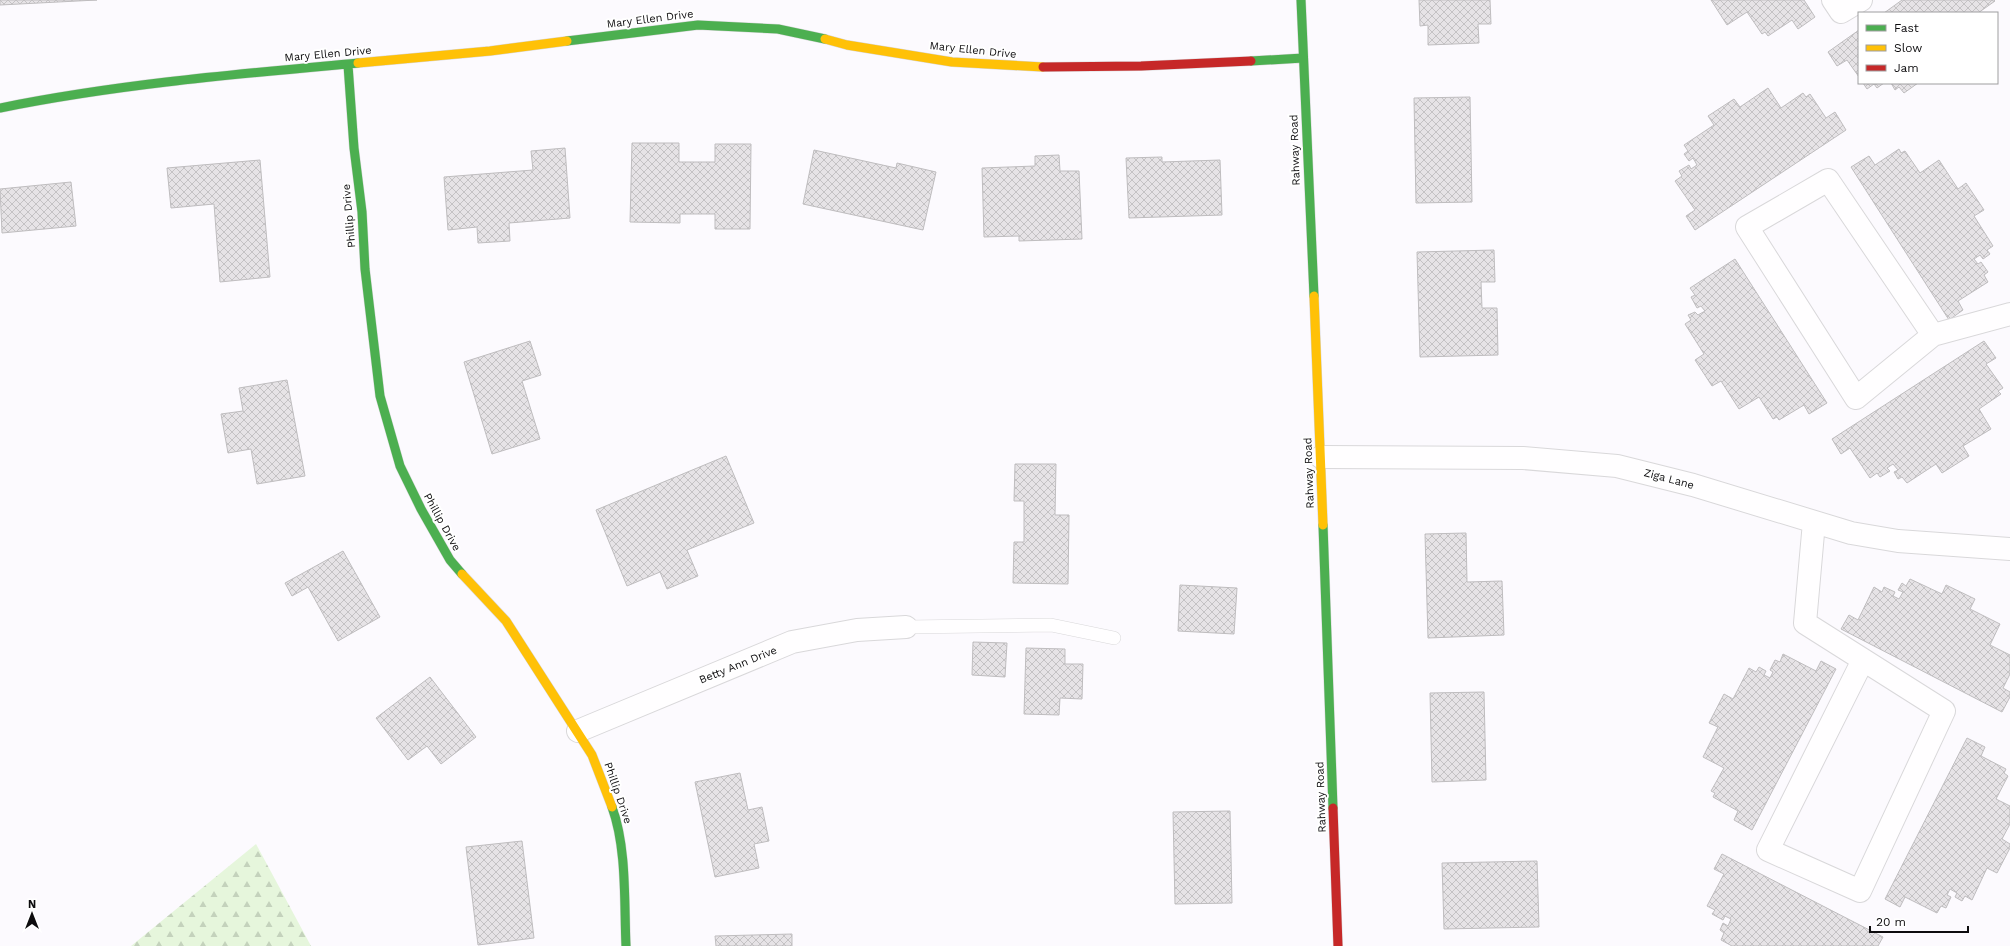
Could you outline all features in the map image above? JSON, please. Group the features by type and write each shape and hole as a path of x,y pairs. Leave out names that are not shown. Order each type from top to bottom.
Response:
{"street":[{"name":"Rahway Road","path":"1301,0 1321,457 1338,946"},
{"path":"1833,0 1841,12 1861,0"},
{"name":"Mary Ellen Drive","path":"0,108 39,100 175,80 490,51 698,25 778,30 814,36 847,45 944,61 1030,67 1141,66 1303,58"},
{"name":"Phillip Drive","path":"348,65 354,148 362,212 365,269 380,396 400,466 421,509 450,560 506,621 592,755 618,823 622,862 626,946"},
{"path":"1933,335 1828,180 1747,227 1856,398 1933,335 2010,314"},
{"name":"Ziga Lane","path":"1321,457 1523,458 1618,466 1693,485 1851,533 1898,541 2010,549"},
{"path":"1814,522 1805,623 1944,711 1860,892 1768,850 1863,660"},
{"name":"Betty Ann Drive","path":"578,731 792,642 857,630 906,627"}],"lane":[{"path":"906,627 1051,625 1114,638"}],"green space":[{"path":"256,844 311,946 131,946"}],"building":[{"path":"0,0 97,0 0,5"},
{"path":"1419,0 1490,0 1491,24 1478,24 1479,43 1428,45 1428,25 1420,26"},
{"path":"1711,0 1804,0 1815,17 1798,29 1792,20 1768,36 1765,32 1762,34 1747,12 1727,25"},
{"path":"1902,0 1995,1 1979,12 1885,12"},
{"path":"1858,31 1858,76 1847,60 1837,66 1828,52"},
{"path":"1864,84 1874,84 1867,89"},
{"path":"1874,84 1883,84 1877,88"},
{"path":"1892,84 1917,84 1904,93 1899,87 1895,90"},
{"path":"1768,88 1781,108 1803,93 1806,97 1810,94 1826,118 1835,112 1846,130 1695,230 1686,216 1695,210 1675,181 1682,176 1679,171 1689,165 1691,169 1697,165 1693,158 1689,161 1684,154 1688,151 1684,145 1714,125 1708,116 1734,99 1740,107"},
{"path":"1470,97 1472,202 1416,203 1414,98"},
{"path":"632,143 679,143 679,162 715,162 715,144 751,144 750,229 715,229 715,214 680,214 680,223 630,222"},
{"path":"565,148 570,218 509,223 510,241 478,243 477,227 448,230 444,177 533,170 531,151"},
{"path":"1899,149 1901,153 1905,151 1920,173 1939,160 1958,189 1966,183 1984,210 1974,216 1993,246 1987,250 1990,254 1983,259 1980,255 1974,259 1978,264 1981,262 1988,272 1984,275 1988,282 1958,301 1963,310 1949,320 1851,167 1869,156 1875,165"},
{"path":"814,150 896,168 897,163 936,172 923,230 803,204"},
{"path":"1059,155 1060,171 1079,171 1082,239 1019,241 1019,236 984,237 982,168 1035,166 1035,156"},
{"path":"1162,157 1162,162 1220,160 1222,215 1129,218 1126,158"},
{"path":"260,160 270,277 220,282 214,204 171,208 167,168"},
{"path":"71,182 76,226 2,233 0,189"},
{"path":"1494,250 1495,282 1481,282 1482,308 1497,308 1498,355 1420,357 1417,252"},
{"path":"1735,259 1827,403 1809,414 1804,405 1779,420 1777,417 1773,419 1759,397 1739,409 1721,381 1712,386 1695,360 1704,354 1685,324 1691,320 1688,315 1695,312 1698,315 1705,311 1701,306 1697,308 1691,297 1695,295 1690,288"},
{"path":"530,341 541,375 522,381 540,439 492,454 464,362"},
{"path":"1984,341 1996,358 1986,364 2003,388 1998,391 2001,394 1979,409 1991,429 1963,446 1969,456 1942,473 1936,464 1907,483 1902,477 1898,479 1894,472 1898,470 1893,464 1887,468 1890,471 1880,477 1877,473 1870,478 1850,448 1841,454 1832,439"},
{"path":"287,380 305,476 257,484 251,449 228,453 221,414 243,411 239,388"},
{"path":"726,456 754,523 687,550 698,576 667,589 660,572 627,586 596,510"},
{"path":"1015,464 1056,464 1055,515 1069,515 1068,584 1013,583 1014,542 1024,542 1024,501 1014,501"},
{"path":"1466,533 1467,582 1502,581 1504,635 1428,638 1425,534"},
{"path":"343,551 380,617 338,641 308,587 292,596 285,583"},
{"path":"1910,579 1942,594 1946,585 1975,599 1970,609 2000,624 1990,645 2010,655 2010,674 2003,688 2010,692 2010,697 2002,712 1841,629 1849,615 1858,620 1874,587 1882,592 1884,587 1895,592 1893,596 1899,599 1903,592 1898,590 1902,583 1906,586"},
{"path":"1180,585 1237,588 1234,634 1178,631"},
{"path":"973,642 1007,643 1005,677 972,675"},
{"path":"1026,648 1065,649 1065,664 1083,664 1082,699 1060,698 1059,715 1024,714"},
{"path":"1783,654 1816,671 1821,661 1836,669 1752,830 1734,820 1738,811 1713,797 1715,793 1711,791 1724,768 1703,757 1718,727 1709,723 1724,694 1733,699 1749,668 1756,672 1759,667 1766,671 1764,675 1770,678 1773,672 1770,670 1775,660 1780,662"},
{"path":"430,677 476,737 441,764 427,746 408,760 376,718"},
{"path":"1484,692 1486,780 1432,782 1430,693"},
{"path":"1967,738 1985,747 1981,756 2006,769 2004,773 2008,776 1996,799 2010,806 2010,824 2002,839 2010,844 2010,848 1997,873 1987,868 1972,900 1965,896 1962,901 1955,897 1957,893 1950,889 1947,895 1951,897 1946,908 1941,906 1937,913 1905,897 1900,907 1885,899"},
{"path":"740,773 748,810 762,807 769,841 754,844 759,868 715,877 695,782"},
{"path":"1230,811 1232,903 1175,904 1173,812"},
{"path":"522,841 534,938 478,945 466,847"},
{"path":"1722,854 1883,937 1878,946 1732,946 1721,940 1724,933 1720,930 1723,923 1728,926 1731,919 1725,916 1723,920 1712,914 1715,910 1707,906 1724,874 1714,869"},
{"path":"1537,861 1539,927 1444,929 1442,863"},
{"path":"792,934 792,946 716,946 715,936"}],"traffic: fast":[{"path":"1301,0 1314,296"},
{"path":"567,41 698,25 778,29 825,39"},
{"path":"1251,61 1303,58"},
{"path":"0,108 89,92 133,86 358,63"},
{"path":"348,65 354,148 362,212 365,269 380,396 400,466 421,509 450,560 462,574"},
{"path":"1323,525 1333,808"},
{"path":"612,807 617,823 624,875 626,946"}],"traffic: slow":[{"path":"825,39 847,45 952,62 1043,67"},
{"path":"358,63 490,51 567,41"},
{"path":"1314,296 1323,525"},
{"path":"462,574 506,621 592,755 612,807"}],"traffic: jam":[{"path":"1043,67 1141,66 1251,61"},
{"path":"1333,808 1338,946"}]}
